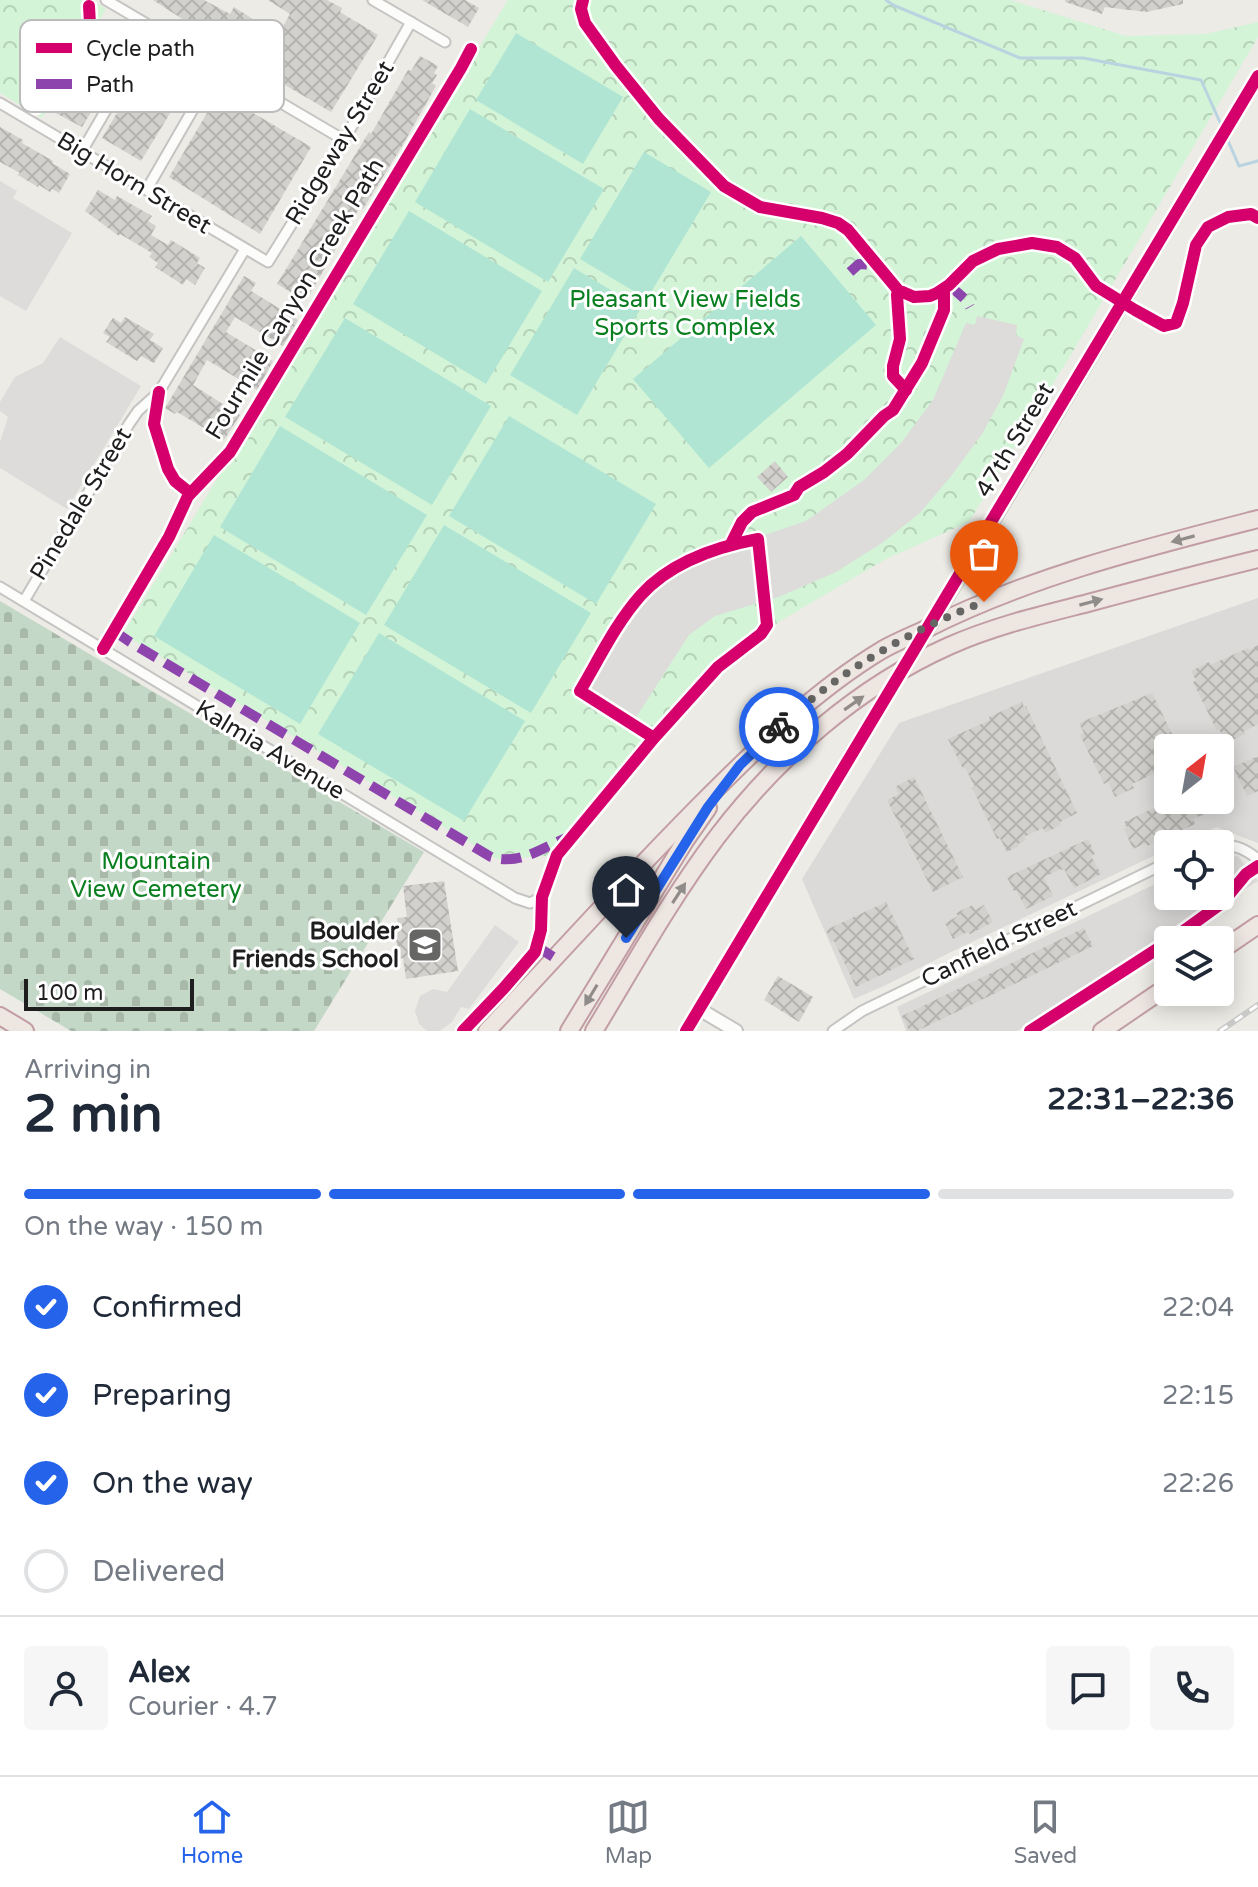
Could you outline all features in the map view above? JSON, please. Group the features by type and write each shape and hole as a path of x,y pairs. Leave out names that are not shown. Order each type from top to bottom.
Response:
{"highway":[{"path":"487,1031 670,835 740,765 795,713 856,667 886,648 969,607 1068,570 1258,519"},
{"path":"594,1031 662,918 718,836 789,755 877,686 948,647 979,634 1055,611 1258,559"},
{"path":"569,1031 685,841 740,765"},
{"path":"1234,941 1258,925"},
{"path":"1102,1031 1154,996"},
{"path":"0,1016 25,1031"}],"street":[{"path":"106,0 140,20"},
{"path":"373,0 445,42"},
{"name":"Ridgeway Street","path":"268,262 344,140 411,22"},
{"name":"47th Street","path":"686,1031 1258,76"},
{"name":"Big Horn Street","path":"0,103 268,262"},
{"path":"284,105 344,140"},
{"path":"82,151 105,112"},
{"path":"147,189 191,112"},
{"name":"Pinedale Street","path":"24,601 132,419 159,392 245,249"},
{"name":"Kalmia Avenue","path":"0,587 515,898 530,903 542,897"},
{"path":"1234,845 1258,859"},
{"name":"Canfield Street","path":"833,1031 862,1011 1154,869"},
{"path":"699,1009 736,1031"}],"shaded area":[{"path":"0,181 17,191 13,198 72,233 26,311 0,296"},
{"path":"977,316 1017,325 1016,335 1024,339 1003,396 982,434 920,513 882,543 836,572 781,596 715,616 689,635 635,719 585,690 628,612 662,579 706,555 806,521 864,480 901,443 933,400 966,323 975,325"},
{"path":"60,337 141,386 67,509 0,468 0,442 8,417 0,411 0,402 15,377 43,363"},
{"path":"1258,598 1258,843 1234,834 1234,830 1216,827 1209,830 1154,830 1154,856 854,999 802,879 899,723"},
{"path":"1234,856 1238,856 1258,881 1234,896"},
{"path":"1154,885 1154,910 1211,910 1186,926 1154,926 1154,946 1017,1031 906,1031 897,1007"},
{"path":"495,925 519,942 469,1009 461,1007 452,1022 440,1031 427,1031 419,1024 415,1011 420,996 433,989 447,992"}],"green space":[{"path":"0,0 92,0 106,9 100,20 20,20 20,105 0,93"},
{"name":"Pleasant View Fields Sports Complex","path":"508,0 1010,0 1126,36 1206,34 1258,22 1258,37 969,522 886,559 780,621 720,672 657,737 563,855 497,859 123,634"},
{"path":"516,33 623,97 583,164 476,100"},
{"path":"470,109 604,189 548,282 415,202"},
{"path":"32,112 46,112 42,118"},
{"path":"644,152 711,192 647,299 580,259"},
{"path":"409,211 542,291 486,384 353,304"},
{"path":"801,236 876,325 709,468 633,379"},
{"path":"574,268 641,308 577,415 510,375"},
{"path":"345,318 491,406 432,505 285,417"},
{"path":"509,416 656,504 596,604 449,516"},
{"path":"280,426 427,515 366,615 220,527"},
{"path":"444,525 591,613 531,713 384,625"},
{"path":"214,535 360,623 300,724 154,636"},
{"name":"Mountain View Cemetery","path":"0,601 424,852 314,1031 71,1031 0,989"},
{"path":"379,633 525,721 464,821 318,734"}],"building":[{"path":"153,0 204,0 230,14 234,7 254,20 184,20"},
{"path":"268,0 327,0 342,8 340,12 378,35 331,112 284,84 284,24 290,14"},
{"path":"422,0 465,0 479,8 468,27"},
{"path":"1065,0 1183,0 1183,4 1146,12 1105,7 1102,14"},
{"path":"420,56 438,66 432,83 436,86 363,209 360,207 306,301 277,284 369,132 371,134 408,70 411,71"},
{"path":"54,112 91,112 82,127"},
{"path":"118,112 171,112 141,161 102,138"},
{"path":"208,112 251,112 311,147 260,234 169,177"},
{"path":"0,127 70,174 59,193 38,187 0,162"},
{"path":"98,190 115,200 117,196 152,216 148,221 156,226 151,235 168,245 171,240 200,258 197,263 205,268 195,285 186,279 183,285 155,267 158,263 149,257 152,253 119,236 85,211"},
{"path":"244,276 256,283 251,291 298,320 283,346 235,317 226,332 273,361 257,390 207,360 193,385 240,415 224,440 165,408"},
{"path":"125,317 154,334 150,340 163,348 154,363 141,356 137,361 106,342 110,337 103,333 113,318 121,323"},
{"path":"775,461 788,477 771,492 757,477"},
{"path":"1258,645 1258,724 1234,739 1234,734 1217,731 1193,682 1196,680 1191,671"},
{"path":"1152,693 1172,734 1154,734 1154,774 1132,784 1134,788 1115,797 1108,782 1104,784 1080,735 1084,733 1079,723"},
{"path":"1022,702 1077,813 1045,833 1043,828 1024,837 1026,840 1007,852 1000,838 997,839 972,788 975,787 948,739"},
{"path":"1258,756 1258,791 1247,796 1234,767"},
{"path":"914,777 963,877 933,892 887,800 899,794 895,787"},
{"path":"1154,808 1154,814 1205,814 1193,819 1195,824 1182,830 1154,830 1154,843 1133,849 1124,822"},
{"path":"1088,839 1095,854 1091,856 1101,874 1074,888 1064,869 1061,869 1044,877 1053,896 1026,909 1007,877"},
{"name":"Boulder Friends School","path":"444,881 458,971 406,979 395,933 399,932 397,918 407,917 403,886"},
{"path":"886,902 914,959 856,987 826,930"},
{"path":"973,905 975,910 984,905 993,922 953,939 945,923 958,916 956,913"},
{"path":"1084,928 1093,946 917,1031 909,1031 902,1016"},
{"path":"778,976 813,997 799,1022 764,1000"}],"waterway":[{"path":"886,0 1020,58 1083,58 1201,80 1223,129"},
{"path":"1226,136 1239,166 1258,161"}],"railway":[{"path":"1220,1031 1258,1005"}],"marked path":[{"path":"850,272 859,264 876,265"},
{"path":"949,285 970,307"},
{"path":"114,631 491,857 521,857 566,838"},
{"path":"536,946 555,958"}],"cycle path":[{"path":"583,0 581,9 585,23 616,66 659,119 724,186 760,207 838,223 848,230 898,290 914,297 937,293 973,261 998,249 1032,243 1057,247 1075,258 1096,286 1164,326 1176,323 1196,245 1208,227 1228,217 1251,214 1258,218"},
{"path":"89,6 90,20"},
{"name":"Fourmile Canyon Creek Path","path":"103,649 169,537 188,496 230,452 471,49"},
{"path":"686,1031 1258,76"},
{"path":"731,544 742,522 752,512 794,495 799,487 847,454 893,410 922,363 944,310 944,289"},
{"path":"898,290 900,339 893,376 906,390"},
{"path":"159,392 154,424 168,469 175,481 190,493"},
{"path":"463,1031 535,952 541,930 542,897 557,855 654,738 718,667 761,634 767,625 758,539 726,546 695,558 653,583 624,617 580,691 654,738"},
{"path":"1190,926 1222,903 1246,874 1258,866"},
{"path":"1030,1031 1154,951"}],"way so far":[{"path":"779,727 825,688 886,648 984,602"}],"place":[{"name":"Boulder Friends School","path":"425,945"}],"route":[{"path":"626,938 708,807 740,765 779,727"}]}
